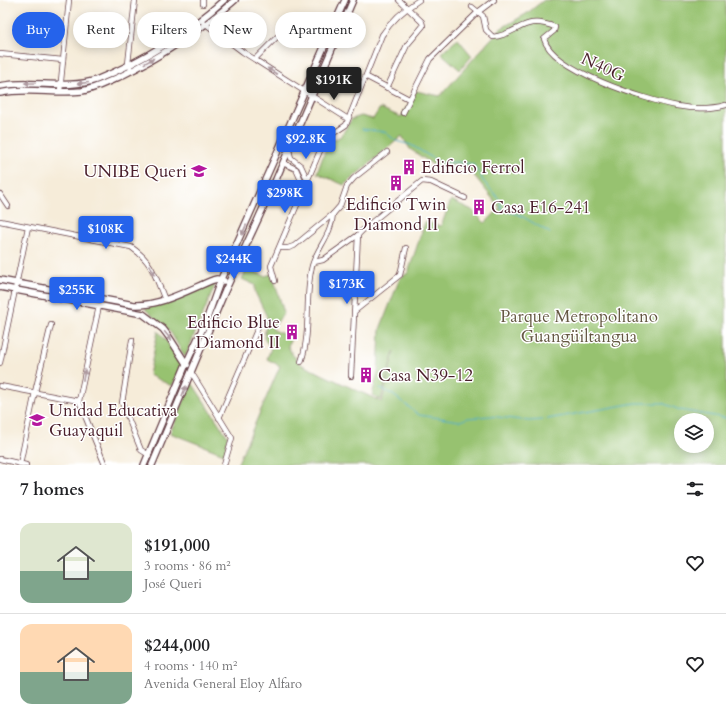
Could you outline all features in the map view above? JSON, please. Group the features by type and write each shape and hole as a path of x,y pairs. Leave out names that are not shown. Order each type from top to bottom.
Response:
{"main road":[{"path":"201,21 224,0"},
{"path":"0,93 13,90 60,91 90,89 132,71 167,52 207,25 235,0"},
{"path":"340,12 346,0"},
{"path":"349,12 354,0"},
{"path":"0,86 14,83 88,83 104,77 155,48"},
{"path":"144,465 186,364 206,321 221,279 324,48"},
{"path":"152,465 225,291 333,48"},
{"path":"221,279 225,283 225,291"},
{"path":"0,287 16,287 134,306 144,306 165,300 213,280 221,279"},
{"path":"0,280 16,287 99,306 143,314 170,337 191,372"},
{"path":"133,312 134,306"},
{"path":"143,314 144,306"}],"street":[{"path":"60,91 69,0"},
{"path":"132,71 128,64 135,0"},
{"path":"387,88 407,45 423,26 422,22 399,0"},
{"path":"275,281 271,266 326,139 345,127 367,77 382,35 389,24 406,8 419,0"},
{"path":"403,114 409,99 430,59 478,12 494,0"},
{"path":"472,7 478,12"},
{"name":"N40G","path":"478,12 483,16 486,30 493,37 527,23 537,22 555,27 554,31 544,39 548,48 577,72 594,77 621,90 676,106 716,108 726,105"},
{"path":"201,21 255,59 348,119"},
{"path":"255,59 275,39"},
{"path":"0,54 63,60"},
{"path":"367,77 409,99"},
{"path":"289,150 291,158 301,166 308,179"},
{"path":"280,248 294,246 333,214 340,206 347,186 354,178 387,152"},
{"path":"283,163 289,164 296,169 304,187"},
{"path":"314,262 324,260 358,235 422,181 431,182 465,198"},
{"path":"0,194 8,206"},
{"path":"301,362 306,347 309,298 314,262 332,224 333,214"},
{"path":"0,221 131,247 141,254 150,264 165,300"},
{"path":"0,363 28,227"},
{"path":"351,376 358,235"},
{"path":"355,311 400,275 406,248"},
{"path":"99,306 79,401 105,465"},
{"path":"219,418 260,323"},
{"path":"20,464 51,325"},
{"path":"132,340 122,403 141,450 149,455"},
{"path":"191,372 232,438 224,465"},
{"path":"0,386 79,401"},
{"path":"0,459 26,465"}],"green space":[{"name":"Parque Metropolitano Guangüiltangua","path":"544,0 726,0 726,465 237,465 280,366 267,359 271,348 264,338 267,317 255,292 255,285 242,279 247,269 265,276 271,274 284,313 272,329 291,338 288,346 292,354 302,365 382,402 394,351 381,400 372,395 378,372 380,329 400,278 408,273 425,222 441,226 451,200 472,210 485,223 500,208 465,164 436,167 410,149 402,136 344,185 317,173 328,143 341,136 352,119 361,116 373,119 380,108 401,117 416,91 440,96 500,29 526,14"},
{"path":"458,39 472,56 460,70 441,53"},
{"path":"216,283 185,357 171,333 145,309"},
{"path":"158,331 171,346 183,365 172,386 149,375"},
{"path":"192,383 228,437 224,454 170,433"}],"waterway":[{"path":"362,129 385,132 396,141 411,145 441,163 457,162 473,164 484,182 500,200 502,210 520,215 550,233"},
{"path":"380,388 392,394 419,415 460,421 468,418 490,416 529,421 542,420 635,403 662,403 680,410 726,418"}],"place":[{"name":"Edificio Ferrol","path":"409,167"},
{"name":"UNIBE Queri","path":"199,171"},
{"name":"Edificio Twin Diamond II","path":"396,183"},
{"name":"Casa E16-241","path":"479,207"},
{"name":"Edificio Blue Diamond II","path":"292,332"},
{"name":"Casa N39-12","path":"366,375"},
{"name":"Unidad Educativa Guayaquil","path":"37,420"}]}
